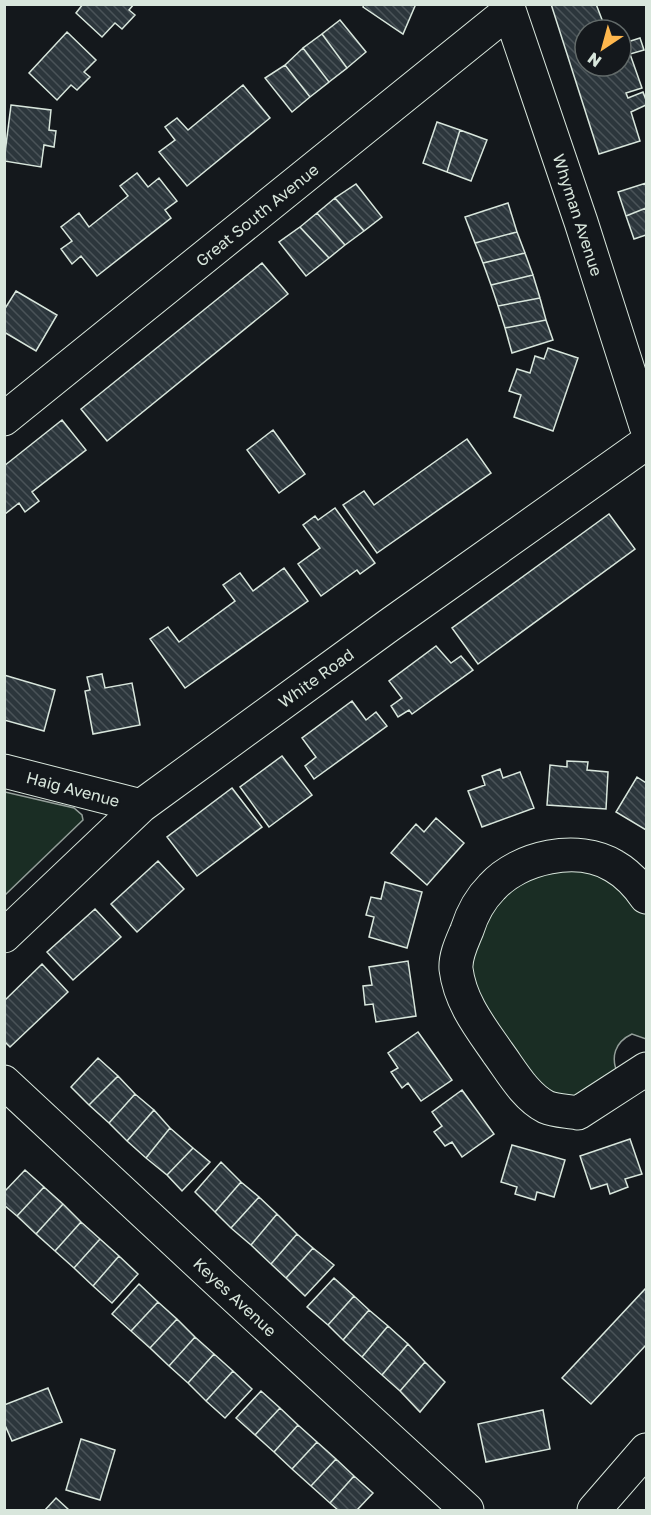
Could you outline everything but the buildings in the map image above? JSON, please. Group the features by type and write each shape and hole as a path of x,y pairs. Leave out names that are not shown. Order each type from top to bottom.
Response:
{"street":[{"name":"Great South Avenue","path":"4,419 508,8"},
{"name":"Whyman Avenue","path":"508,8 581,222 646,426"},
{"name":"White Road","path":"4,936 141,807 388,626 646,443"},
{"name":"Haig Avenue","path":"4,771 141,807"},
{"path":"646,897 631,878 612,864 588,856 560,855 537,859 519,867 493,886 473,913 456,966 460,989 469,1012 525,1091 547,1108 578,1113 646,1069"},
{"name":"Keyes Avenue","path":"4,1082 467,1510"},
{"path":"594,1510 646,1450"}],"green space":[{"path":"5,792 74,808 82,815 83,820 5,895"},
{"path":"596,870 646,910 646,1039 632,1034 626,1037 618,1046 614,1056 618,1074 583,1096 566,1097 544,1089 475,997 471,965 474,946 494,901 537,871"}]}
